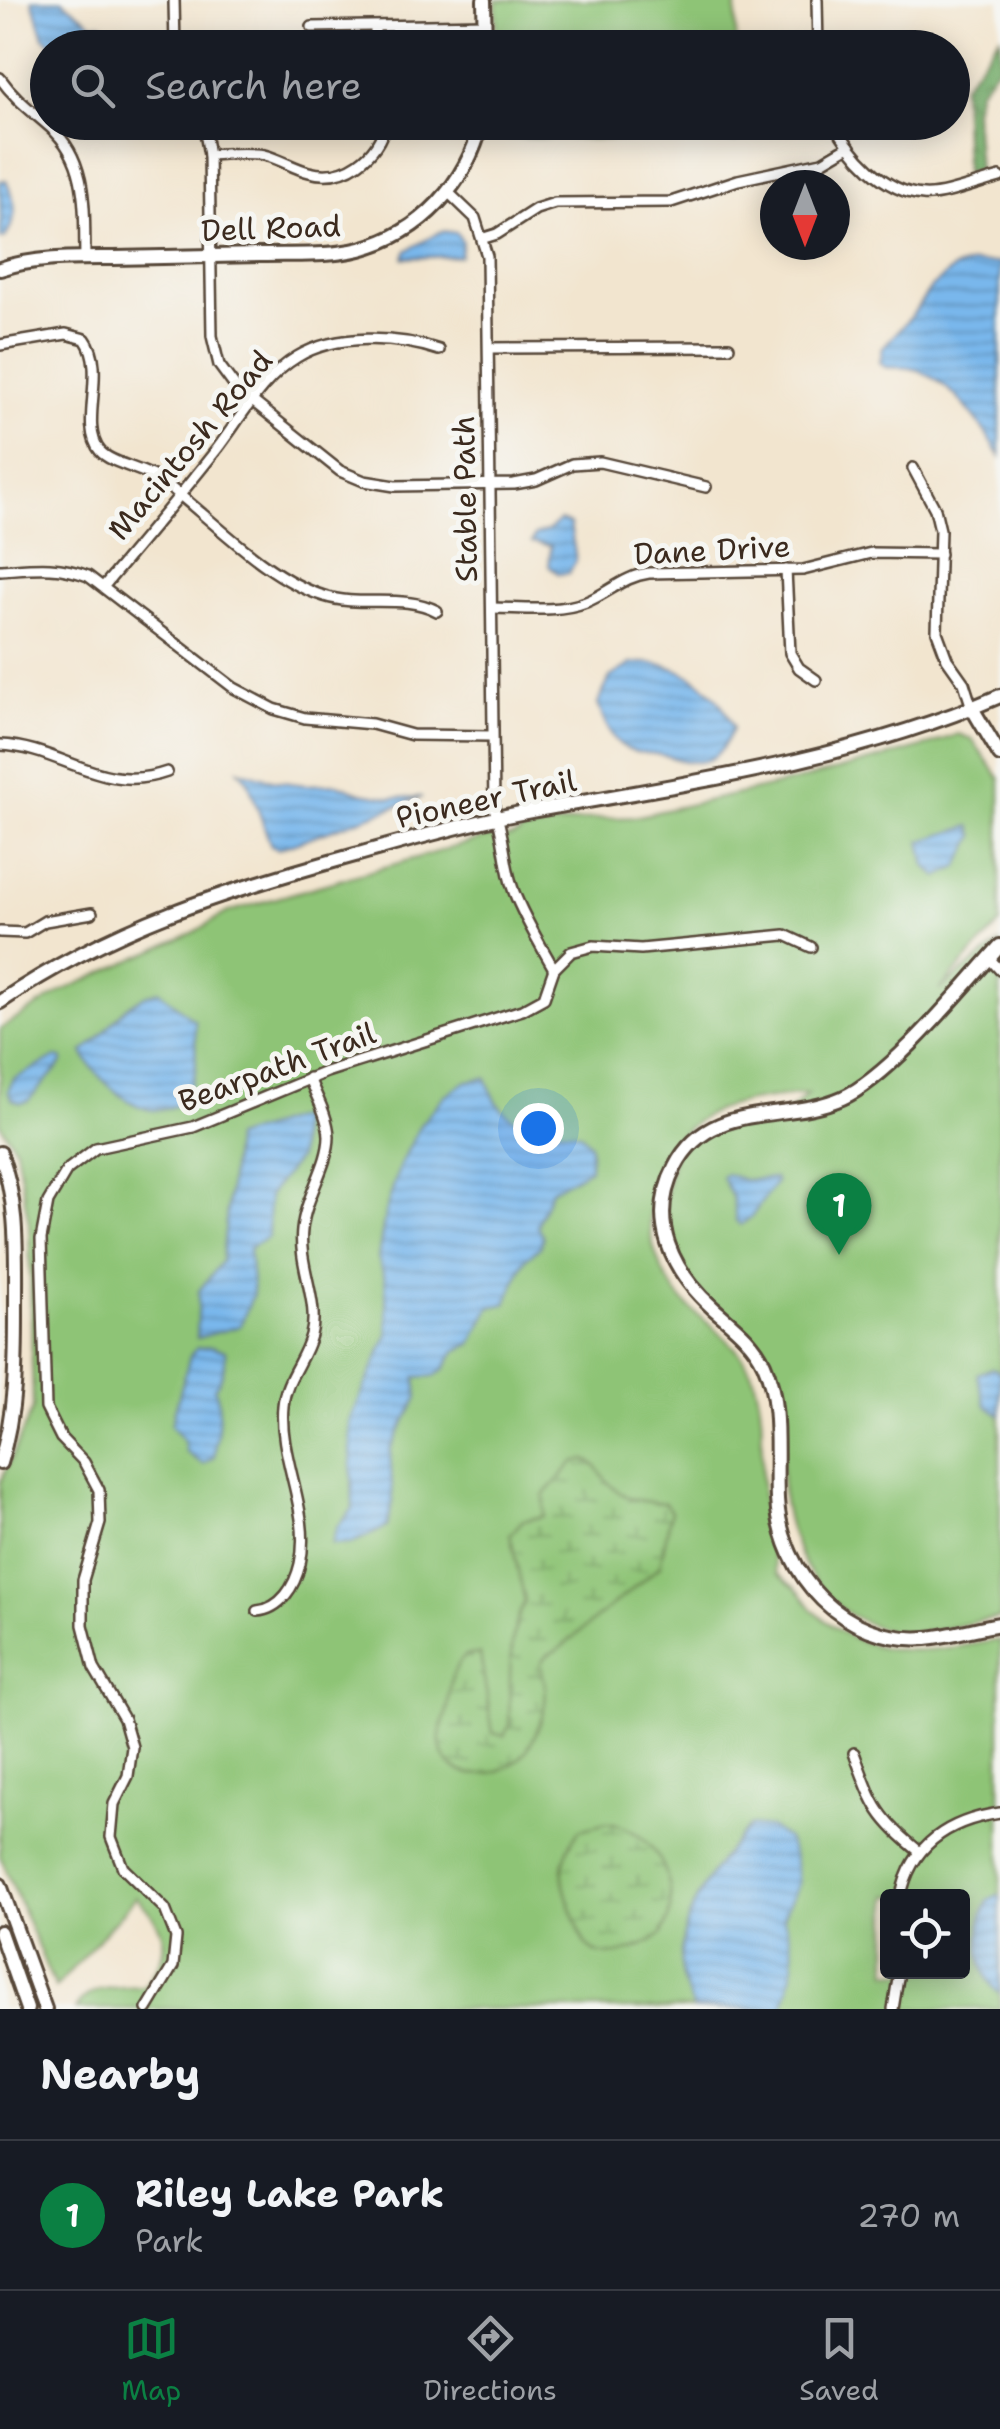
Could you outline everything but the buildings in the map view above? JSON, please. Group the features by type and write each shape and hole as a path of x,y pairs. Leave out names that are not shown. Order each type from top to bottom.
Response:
{"street":[{"path":"174,0 175,30"},
{"path":"484,0 485,30"},
{"path":"817,0 818,30"},
{"path":"312,27 485,24"},
{"path":"2,83 30,109"},
{"path":"61,140 76,163 84,198 85,258"},
{"path":"206,140 214,352 226,378 340,470 364,481 395,486 525,483 572,464 600,462 706,487"},
{"path":"209,155 258,154 307,172 332,174 368,156 380,140"},
{"name":"Dell Road","path":"0,268 85,258 358,250 400,233 449,193 476,140"},
{"path":"845,140 889,184 924,196 1000,177"},
{"path":"449,193 475,218 484,238 536,209 555,203 672,202 738,180 822,162 849,146"},
{"name":"Stable Path","path":"484,238 489,348 492,736 494,808 498,817"},
{"path":"0,345 66,334 86,340 94,358 94,434 100,451 154,476 277,572 309,591 347,602 417,603 437,611"},
{"name":"Macintosh Road","path":"104,586 253,402 296,357 329,344 413,341 439,350"},
{"path":"489,348 730,347"},
{"path":"913,468 938,520 937,632 947,659 964,683 972,708 1000,755"},
{"name":"Dane Drive","path":"492,608 575,606 640,574 814,569 871,553 940,554"},
{"path":"0,570 63,567 104,586 234,688 274,709 320,720 372,724 412,735 492,736"},
{"path":"786,570 790,653 799,668 816,680"},
{"name":"Pioneer Trail","path":"0,1002 82,952 210,896 498,817 696,783 877,740 1000,696"},
{"path":"0,745 40,752 98,775 137,779 167,772"},
{"path":"498,817 514,892 554,969"},
{"path":"0,932 26,933 45,921 92,913"},
{"name":"Bearpath Trail","path":"147,2009 173,1966 176,1937 166,1909 122,1868 111,1837 114,1804 128,1776 132,1747 124,1718 94,1668 82,1625 83,1580 101,1506 93,1475 61,1438 46,1408 42,1221 56,1186 80,1158 96,1148 193,1127 309,1078 522,1010 544,998 554,969 571,952 592,946 641,948 785,935 811,947"},
{"path":"1000,946 888,1065 858,1090 822,1105 735,1118 701,1136 676,1165 668,1182 662,1221 665,1240 682,1276 754,1347 769,1376 780,1526 796,1568 808,1586 841,1616 882,1634 926,1638 1000,1624"},
{"path":"989,958 1000,970"},
{"path":"257,1612 272,1608 288,1592 296,1578 303,1546 282,1418 286,1388 312,1334 312,1306 304,1274 301,1233 309,1193 328,1151 329,1139 309,1078"},
{"path":"0,1153 15,1217 16,1322 16,1391 0,1462"},
{"path":"0,1323 16,1322"},
{"path":"854,1753 872,1804 883,1820 920,1852"},
{"path":"903,1889 920,1852 950,1826 1000,1813"},
{"path":"0,1885 45,2009"},
{"path":"0,1932 28,2009"},
{"path":"893,2009 898,1979"}],"green space":[{"path":"496,0 736,0 736,30 496,30"},
{"path":"1000,36 1000,64 979,90 974,109 978,170 965,173 964,140 970,140 970,75"},
{"path":"958,734 972,739 1000,779 1000,924 939,990 1000,943 1000,1618 902,1632 851,1615 831,1599 814,1579 791,1531 782,1479 781,1407 771,1366 755,1341 697,1291 663,1223 676,1140 654,1181 650,1226 654,1249 674,1290 736,1349 755,1382 761,1411 764,1506 777,1573 837,1629 881,1647 926,1650 1000,1640 1000,2009 75,2009 97,1991 144,1986 160,1961 163,1940 155,1920 136,1897 55,1988 0,1856 0,1483 33,1408 29,1224 16,1149 0,1124 0,1029 64,990 193,933 228,912 489,837 511,837 523,831 591,819 634,817 796,781","holes":["808,1094 790,1110 679,1137 706,1115 722,1108"]},
{"path":"585,1459 626,1496 665,1503 671,1512 660,1566 541,1662 544,1708 530,1745 521,1757 494,1772 466,1773 445,1757 440,1743 454,1672 466,1655 480,1654 493,1733 504,1736 509,1726 512,1645 525,1601 510,1535 522,1521 544,1516 544,1495 574,1462"},
{"path":"607,1823 625,1827 653,1849 662,1864 671,1899 662,1934 644,1945 612,1955 601,1954 584,1941 566,1894 563,1873 567,1853 579,1830"}],"water":[{"path":"32,0 62,0 93,24 101,23 109,30 42,30"},
{"path":"6,180 14,216 1,239 0,181"},
{"path":"442,231 457,233 462,242 460,256 404,258 406,251"},
{"path":"1000,263 1000,456 950,391 924,373 885,367 880,362 883,347 911,317 932,286 955,268"},
{"path":"559,521 570,524 576,560 569,573 559,574 549,566 551,546 532,542 535,535 548,531"},
{"path":"631,664 664,666 706,688 733,728 721,750 707,760 689,762 632,751 617,741 598,704 610,677"},
{"path":"239,770 275,781 337,784 392,798 422,797 278,849 271,846 248,781"},
{"path":"971,826 975,836 958,867 938,877 926,866 921,841"},
{"path":"159,991 195,1021 196,1069 185,1103 152,1110 111,1088 83,1052 125,1009"},
{"path":"56,1057 62,1058 62,1063 28,1101 12,1099 8,1091 14,1079"},
{"path":"486,1078 502,1109 511,1117 534,1126 580,1133 590,1144 590,1169 551,1190 537,1226 543,1236 540,1247 525,1259 506,1304 490,1307 471,1344 455,1351 444,1370 434,1376 416,1377 418,1397 390,1450 393,1501 387,1527 352,1543 332,1544 337,1527 353,1509 350,1421 388,1334 385,1279 378,1258 385,1214 399,1168 420,1125 445,1095 467,1081"},
{"path":"299,1117 298,1158 269,1195 268,1237 249,1248 253,1294 240,1326 197,1338 199,1291 222,1261 234,1138"},
{"path":"726,1174 744,1180 774,1178 776,1182 741,1225 736,1221 733,1199 722,1177"},
{"path":"197,1348 225,1351 225,1360 214,1388 219,1411 214,1457 203,1464 186,1452 184,1441 171,1425 190,1356"},
{"path":"993,1368 1000,1373 1000,1414 986,1406 977,1374"},
{"path":"750,1826 771,1828 787,1839 794,1856 798,1883 783,1917 793,1953 792,1973 782,2009 694,2009 681,1972 681,1952 691,1912 711,1874"},
{"path":"998,1895 1000,1994 985,1974 980,1949 984,1911 988,1900"}],"place":[{"name":"Riley Lake Park","path":"839,1255"}]}
